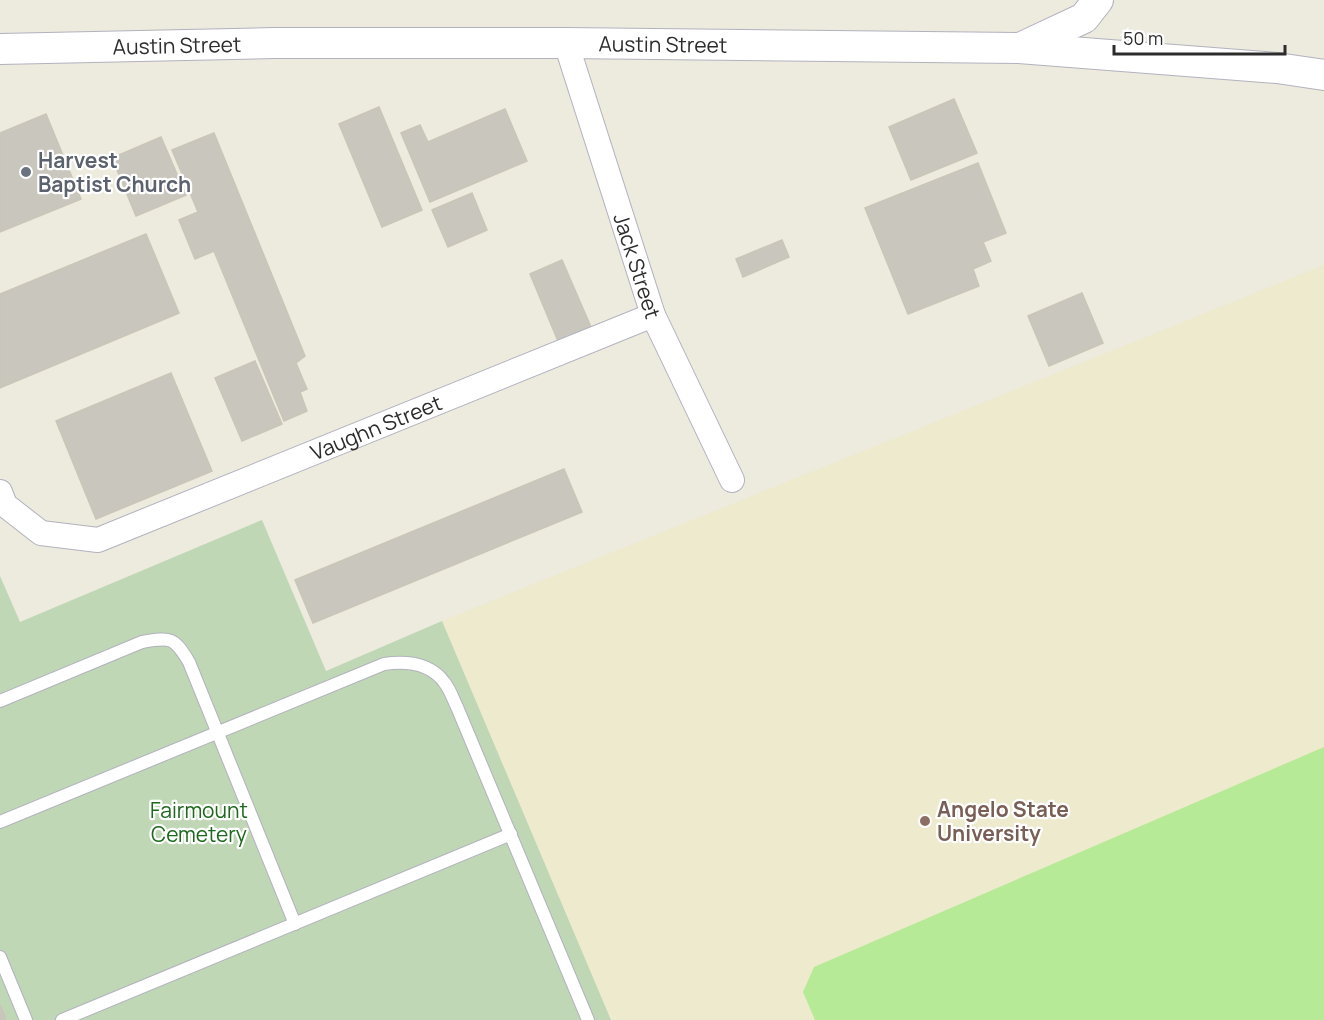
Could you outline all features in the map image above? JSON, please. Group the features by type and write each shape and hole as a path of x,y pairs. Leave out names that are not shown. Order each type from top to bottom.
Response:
{"street":[{"path":"1019,48 1084,18 1098,0"},
{"name":"Austin Street","path":"0,49 274,43 566,43 1019,48 1277,68 1324,75"},
{"name":"Jack Street","path":"566,43 653,315 732,480"},
{"name":"Vaughn Street","path":"0,492 5,505 41,533 98,540 653,315"}],"lane":[{"path":"0,701 142,642 165,638 179,645 189,662 295,924"},
{"path":"0,822 384,664 414,663 430,670 444,681 457,707 588,1020"},
{"path":"62,1020 511,834"},
{"path":"0,957 26,1020"}],"shaded area":[{"name":"Angelo State University","path":"1324,265 1324,1020 611,1020 442,621"}],"green space":[{"name":"Fairmount Cemetery","path":"262,520 326,671 442,621 611,1020 0,1020 0,576 20,622"},
{"path":"1324,747 1324,1020 815,1020 803,992 814,967"}],"building":[{"path":"954,99 977,153 911,180 889,127"},
{"path":"379,107 422,210 382,227 339,124"},
{"path":"505,109 527,161 430,202 401,133 420,125 428,142"},
{"path":"46,114 81,199 0,232 0,133"},
{"path":"214,133 305,356 296,363 307,389 300,392 307,411 284,421 214,251 195,259 179,220 198,212 172,150"},
{"path":"161,137 186,195 136,216 112,158"},
{"path":"978,163 1006,233 983,242 991,261 973,269 979,286 908,314 865,208"},
{"path":"472,193 487,230 448,247 432,210"},
{"path":"146,234 179,313 0,388 0,294"},
{"path":"782,240 789,257 743,277 736,259"},
{"path":"562,260 591,327 558,341 530,274"},
{"path":"1082,293 1103,343 1049,366 1028,316"},
{"path":"255,361 282,424 242,441 215,378"},
{"path":"171,373 212,471 96,519 56,421"},
{"path":"564,469 582,512 313,623 295,580"},
{"path":"0,1005 6,1018 1,1020 0,1020"}],"place":[{"name":"Harvest Baptist Church","path":"26,172"},
{"name":"Angelo State University","path":"925,821"}]}
